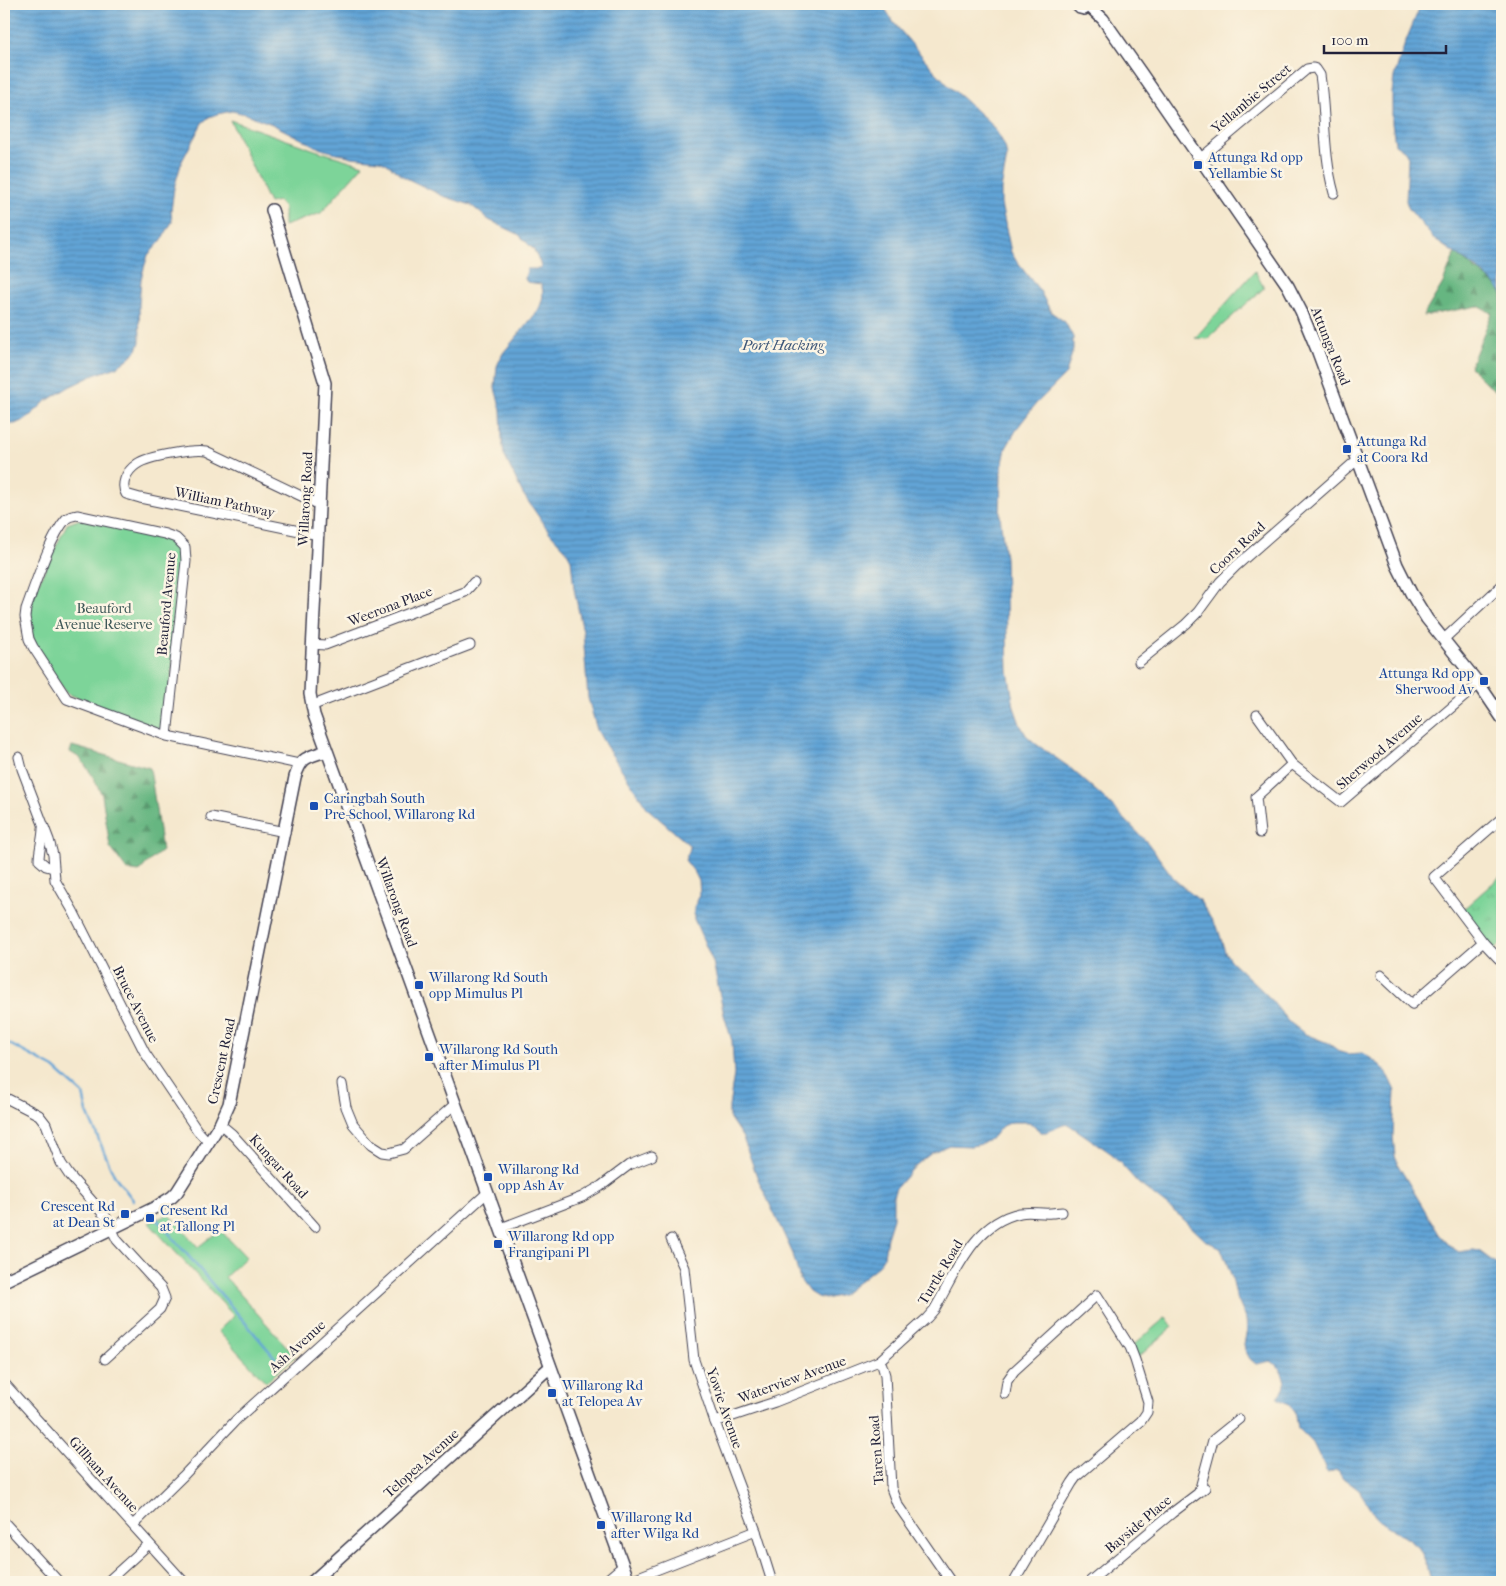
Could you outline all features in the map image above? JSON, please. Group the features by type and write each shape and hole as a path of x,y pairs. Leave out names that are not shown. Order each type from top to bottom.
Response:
{"street":[{"path":"1076,4 1082,9 1090,5"},
{"name":"Attunga Road","path":"1090,5 1103,19 1201,158 1288,286 1301,311 1397,565 1419,606 1479,684 1502,718"},
{"name":"Yellambie Street","path":"1201,158 1307,69 1313,68 1316,69 1320,76 1326,155 1334,193"},
{"name":"Willarong Road","path":"272,210 325,383 312,644 311,706 628,1581"},
{"name":"William Pathway","path":"318,535 140,498 126,494 124,482 127,473 138,462 198,450 207,451 320,505"},
{"name":"Coora Road","path":"1139,662 1186,624 1198,612 1220,582 1236,566 1358,459"},
{"name":"Beauford Avenue","path":"167,736 186,561 185,548 176,538 165,534 77,515 71,516 66,519 58,532 44,560 26,609 25,617 29,639 33,647 67,698 167,736 299,764"},
{"name":"Weerona Place","path":"312,644 325,645 386,623 465,592 474,582"},
{"path":"1444,639 1502,585"},
{"path":"311,706 470,645"},
{"name":"Sherwood Avenue","path":"1292,764 1341,802 1479,684"},
{"path":"1258,715 1292,764 1256,796 1260,833"},
{"path":"299,764 308,757 326,751"},
{"name":"Bruce Avenue","path":"19,757 53,855 55,880 73,911 145,1052 201,1136 209,1143"},
{"name":"Crescent Road","path":"4,1281 156,1207 172,1197 220,1124 229,1104 257,958 299,764"},
{"path":"211,817 285,832"},
{"path":"1502,818 1434,877 1483,942 1502,961"},
{"name":"Bruce Avenue","path":"44,826 38,860 46,866 53,868"},
{"path":"1381,975 1412,1004 1483,942"},
{"path":"342,1084 346,1107 353,1124 371,1145 382,1152 389,1153 404,1149 455,1104"},
{"path":"4,1097 39,1115 46,1124 61,1163 69,1175 106,1217 117,1240 161,1288 165,1298 160,1309 105,1359"},
{"name":"Kungar Road","path":"220,1124 232,1134 315,1227"},
{"path":"501,1228 582,1197 601,1186 629,1165 652,1156"},
{"name":"Ash Avenue","path":"132,1526 237,1419 487,1193"},
{"name":"Turtle Road","path":"879,1361 928,1318 974,1242 984,1231 997,1222 1022,1213 1062,1212"},
{"name":"Yowie Avenue","path":"671,1239 684,1268 692,1352 715,1422 756,1531 772,1582"},
{"path":"1005,1394 1007,1381 1014,1371 1097,1295 1130,1348 1148,1402 1147,1412 1141,1421 1072,1482 1014,1582"},
{"name":"Waterview Avenue","path":"715,1422 784,1398 879,1361"},
{"name":"Taren Road","path":"879,1361 885,1375 891,1488 897,1504 951,1582"},
{"name":"Telopea Avenue","path":"312,1582 550,1367"},
{"name":"Gillham Avenue","path":"4,1383 184,1582"},
{"name":"Bayside Place","path":"1089,1582 1202,1490 1213,1440 1239,1419"},
{"path":"4,1522 59,1582"},
{"path":"628,1581 756,1531"},
{"path":"107,1582 149,1544"},
{"path":"604,1582 623,1566"}],"green space":[{"path":"230,120 363,165 321,213 284,226 284,208 278,201 269,203"},
{"path":"1455,253 1495,284 1502,294 1502,395 1488,385 1470,367 1492,313 1478,306 1423,316 1443,283"},
{"path":"1255,271 1264,288 1207,339 1195,338"},
{"name":"Beauford Avenue Reserve","path":"81,519 174,541 181,548 173,663 166,726 158,730 66,693 36,647 29,627 29,602 67,524"},
{"path":"72,746 150,768 162,851 139,872 127,870 110,847 102,795 92,775 80,758 70,752"},
{"path":"1502,875 1502,943 1492,952 1460,912"},
{"path":"169,1214 198,1247 220,1230 246,1257 225,1277 295,1356 266,1382 218,1331 234,1316 149,1223"},
{"path":"1166,1317 1173,1327 1135,1360 1130,1348"}],"water":[{"name":"Port Hacking","path":"4,4 882,4 894,23 933,69 990,123 1000,137 1007,157 1001,189 1001,204 1011,252 1040,291 1051,312 1065,322 1073,337 1073,350 1066,374 1035,405 1018,427 1006,448 1001,473 1000,515 1005,558 1008,670 1014,707 1020,724 1026,735 1069,767 1103,797 1147,842 1176,881 1200,901 1219,932 1225,952 1230,960 1267,995 1288,1021 1305,1034 1328,1043 1340,1052 1347,1054 1362,1053 1381,1066 1395,1091 1393,1136 1398,1165 1439,1234 1451,1247 1459,1252 1479,1251 1502,1268 1502,1582 1435,1582 1429,1577 1419,1548 1377,1519 1359,1490 1343,1478 1338,1470 1326,1472 1313,1443 1298,1428 1295,1411 1278,1397 1285,1386 1281,1372 1271,1361 1256,1364 1250,1359 1245,1350 1246,1319 1236,1296 1232,1277 1221,1248 1206,1241 1180,1216 1138,1183 1112,1154 1068,1124 1041,1132 1029,1122 1012,1122 1002,1126 992,1138 982,1144 971,1146 949,1145 933,1152 916,1165 896,1188 893,1196 893,1218 884,1256 879,1265 842,1295 825,1299 809,1292 800,1280 793,1254 758,1179 743,1138 729,1117 734,1074 732,1041 724,1015 713,962 694,919 694,907 700,895 699,881 685,860 690,849 689,845 648,809 597,730 588,698 583,632 574,589 571,559 523,494 504,455 501,410 495,388 497,366 503,353 537,312 542,302 543,291 541,284 527,282 525,279 527,269 541,269 534,250 518,234 489,220 471,205 443,196 404,177 386,163 321,149 272,124 246,114 232,111 217,114 209,117 202,123 182,161 174,188 171,211 172,222 161,241 148,255 141,279 139,305 140,342 137,350 117,367 94,375 46,401 24,420 15,424 4,424"},
{"path":"1421,4 1502,4 1502,294 1495,284 1478,269 1435,240 1409,209 1406,201 1408,157 1405,151 1395,144 1392,123 1392,93 1394,77 1405,43"}],"waterway":[{"path":"4,1041 54,1068 83,1094 87,1112 114,1175 133,1200"},
{"path":"156,1218 277,1360"}],"place":[{"name":"Attunga Rd opp Yellambie St","path":"1198,165"},
{"name":"Attunga Rd at Coora Rd","path":"1347,449"},
{"name":"Attunga Rd opp Sherwood Av","path":"1484,681"},
{"name":"Caringbah South Pre-School, Willarong Rd","path":"314,806"},
{"name":"Willarong Rd South opp Mimulus Pl","path":"419,985"},
{"name":"Willarong Rd South after Mimulus Pl","path":"429,1057"},
{"name":"Willarong Rd opp Ash Av","path":"488,1177"},
{"name":"Crescent Rd at Dean St","path":"125,1214"},
{"name":"Cresent Rd at Tallong Pl","path":"150,1218"},
{"name":"Willarong Rd opp Frangipani Pl","path":"498,1244"},
{"name":"Willarong Rd at Telopea Av","path":"552,1393"},
{"name":"Willarong Rd after Wilga Rd","path":"601,1525"}]}
